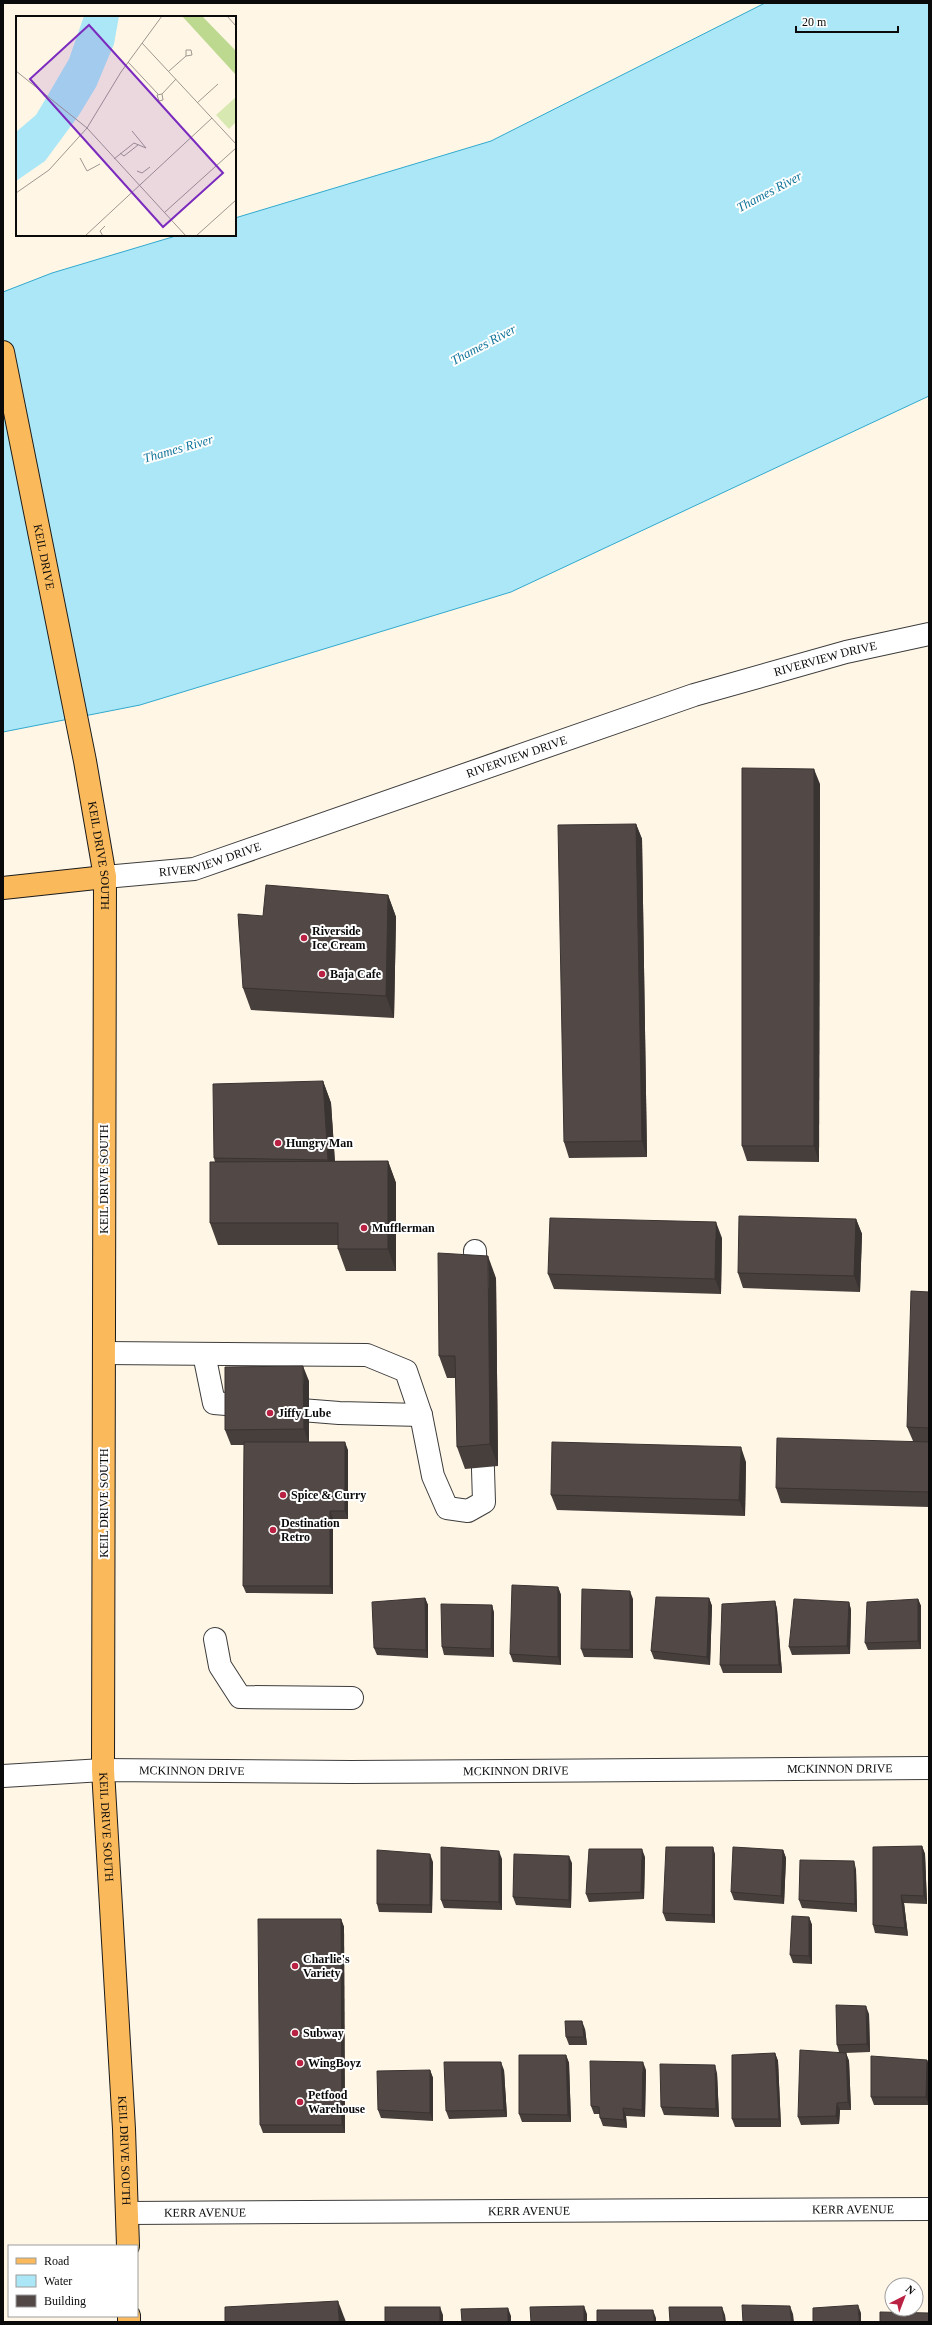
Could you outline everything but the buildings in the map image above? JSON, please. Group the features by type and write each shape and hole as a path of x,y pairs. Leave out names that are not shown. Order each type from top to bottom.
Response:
{"main road":[{"name":"KEIL DRIVE","path":"3,352 85,761"},
{"name":"KEIL DRIVE SOUTH","path":"85,761 105,877 103,1770 128,2213 128,2245"},
{"path":"3,888 105,877"}],"street":[{"name":"RIVERVIEW DRIVE","path":"105,877 194,869 694,695 846,652 929,634"},
{"path":"474,1251 477,1306"},
{"path":"104,1353 367,1355 406,1371 421,1415 433,1476 447,1508 468,1510 484,1502 481,1416"},
{"path":"204,1354 214,1403 339,1413 421,1415"},
{"path":"215,1639 220,1666 240,1697 352,1698"},
{"name":"MCKINNON DRIVE","path":"3,1776 103,1770 351,1772 929,1768"},
{"name":"KERR AVENUE","path":"128,2213 929,2209"}],"water":[{"name":"Thames River","path":"765,3 929,3 929,396 511,592 140,705 3,732 3,292 52,273 176,236 236,236 236,218 491,141"}],"place":[{"name":"Riverside Ice Cream","path":"304,938"},
{"name":"Baja Cafe","path":"322,974"},
{"name":"Hungry Man","path":"278,1143"},
{"name":"Mufflerman","path":"364,1228"},
{"name":"Jiffy Lube","path":"270,1413"},
{"name":"Spice & Curry","path":"283,1495"},
{"name":"Destination Retro","path":"273,1530"},
{"name":"Charlie's Variety","path":"295,1966"},
{"name":"Subway","path":"295,2033"},
{"name":"WingBoyz","path":"300,2063"},
{"name":"Petfood Warehouse","path":"300,2102"}]}
